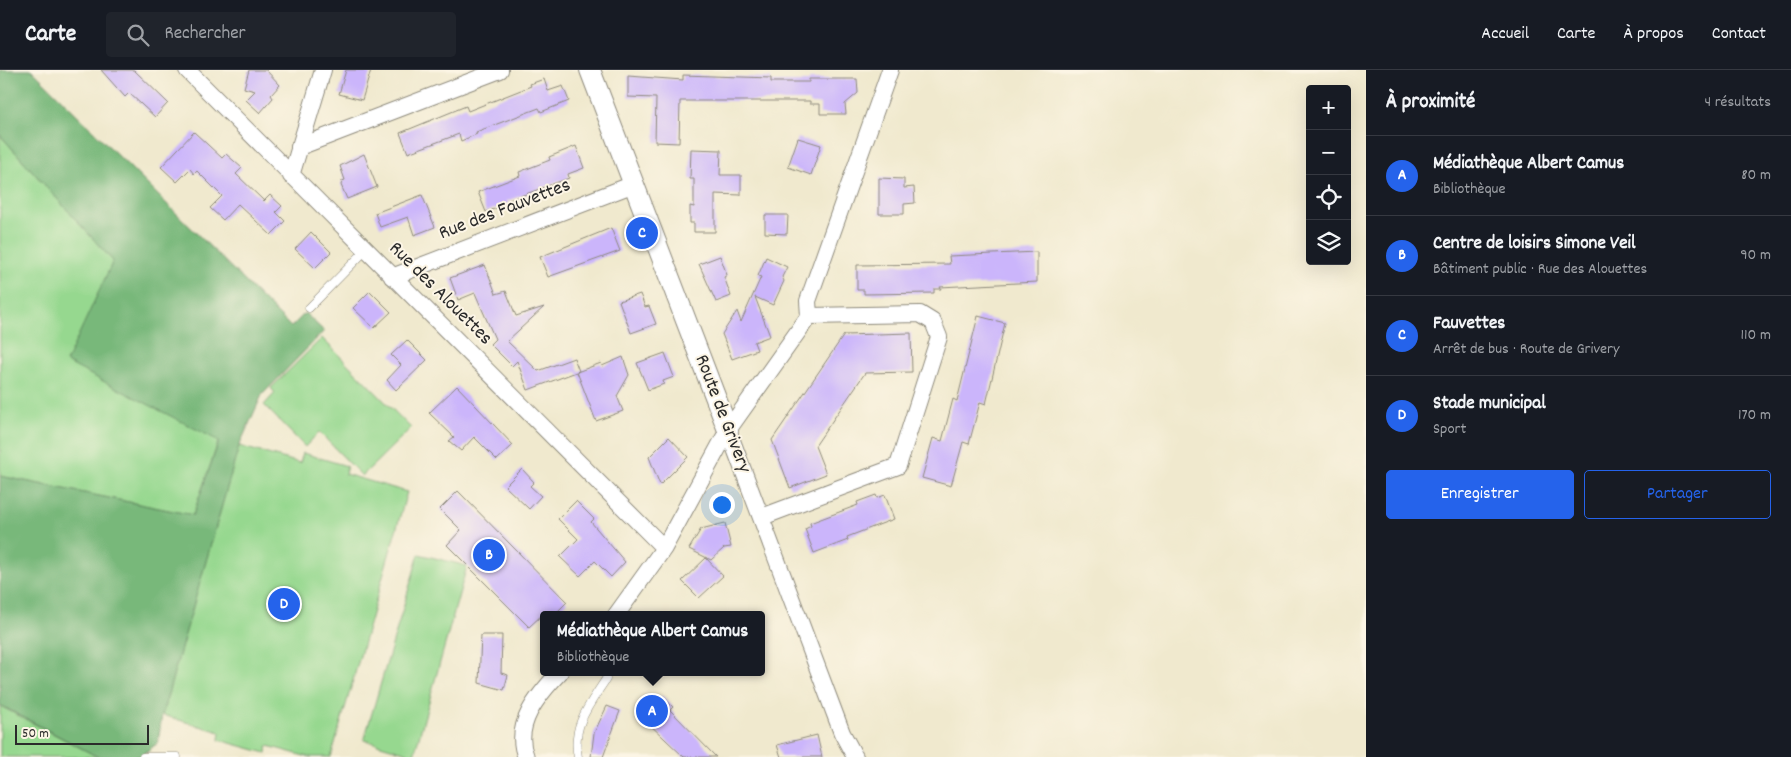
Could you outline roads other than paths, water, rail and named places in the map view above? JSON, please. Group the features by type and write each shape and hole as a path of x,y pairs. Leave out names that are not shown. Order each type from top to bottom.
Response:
{"street":[{"name":"Rue des Alouettes","path":"187,70 664,548"},
{"path":"291,176 323,70"},
{"path":"299,147 500,70"},
{"name":"Route de Grivery","path":"590,70 762,517 842,733 855,757"},
{"path":"619,611 664,548 728,430 808,316 808,301 890,70"},
{"name":"Rue des Fauvettes","path":"392,277 634,184"},
{"path":"762,517 898,466 939,337 933,322 920,314 808,316"},
{"path":"526,757 523,749 525,718 544,689 556,676"}],"lane":[{"path":"310,308 366,250"},
{"path":"578,757 576,748 579,720 606,679"},
{"path":"142,757 177,757"}],"place":[{"name":"Fauvettes","path":"642,233"},
{"name":"Centre de loisirs Simone Veil","path":"489,555"},
{"name":"Stade municipal","path":"284,604"},
{"name":"Médiathèque Albert Camus","path":"652,711"}]}
